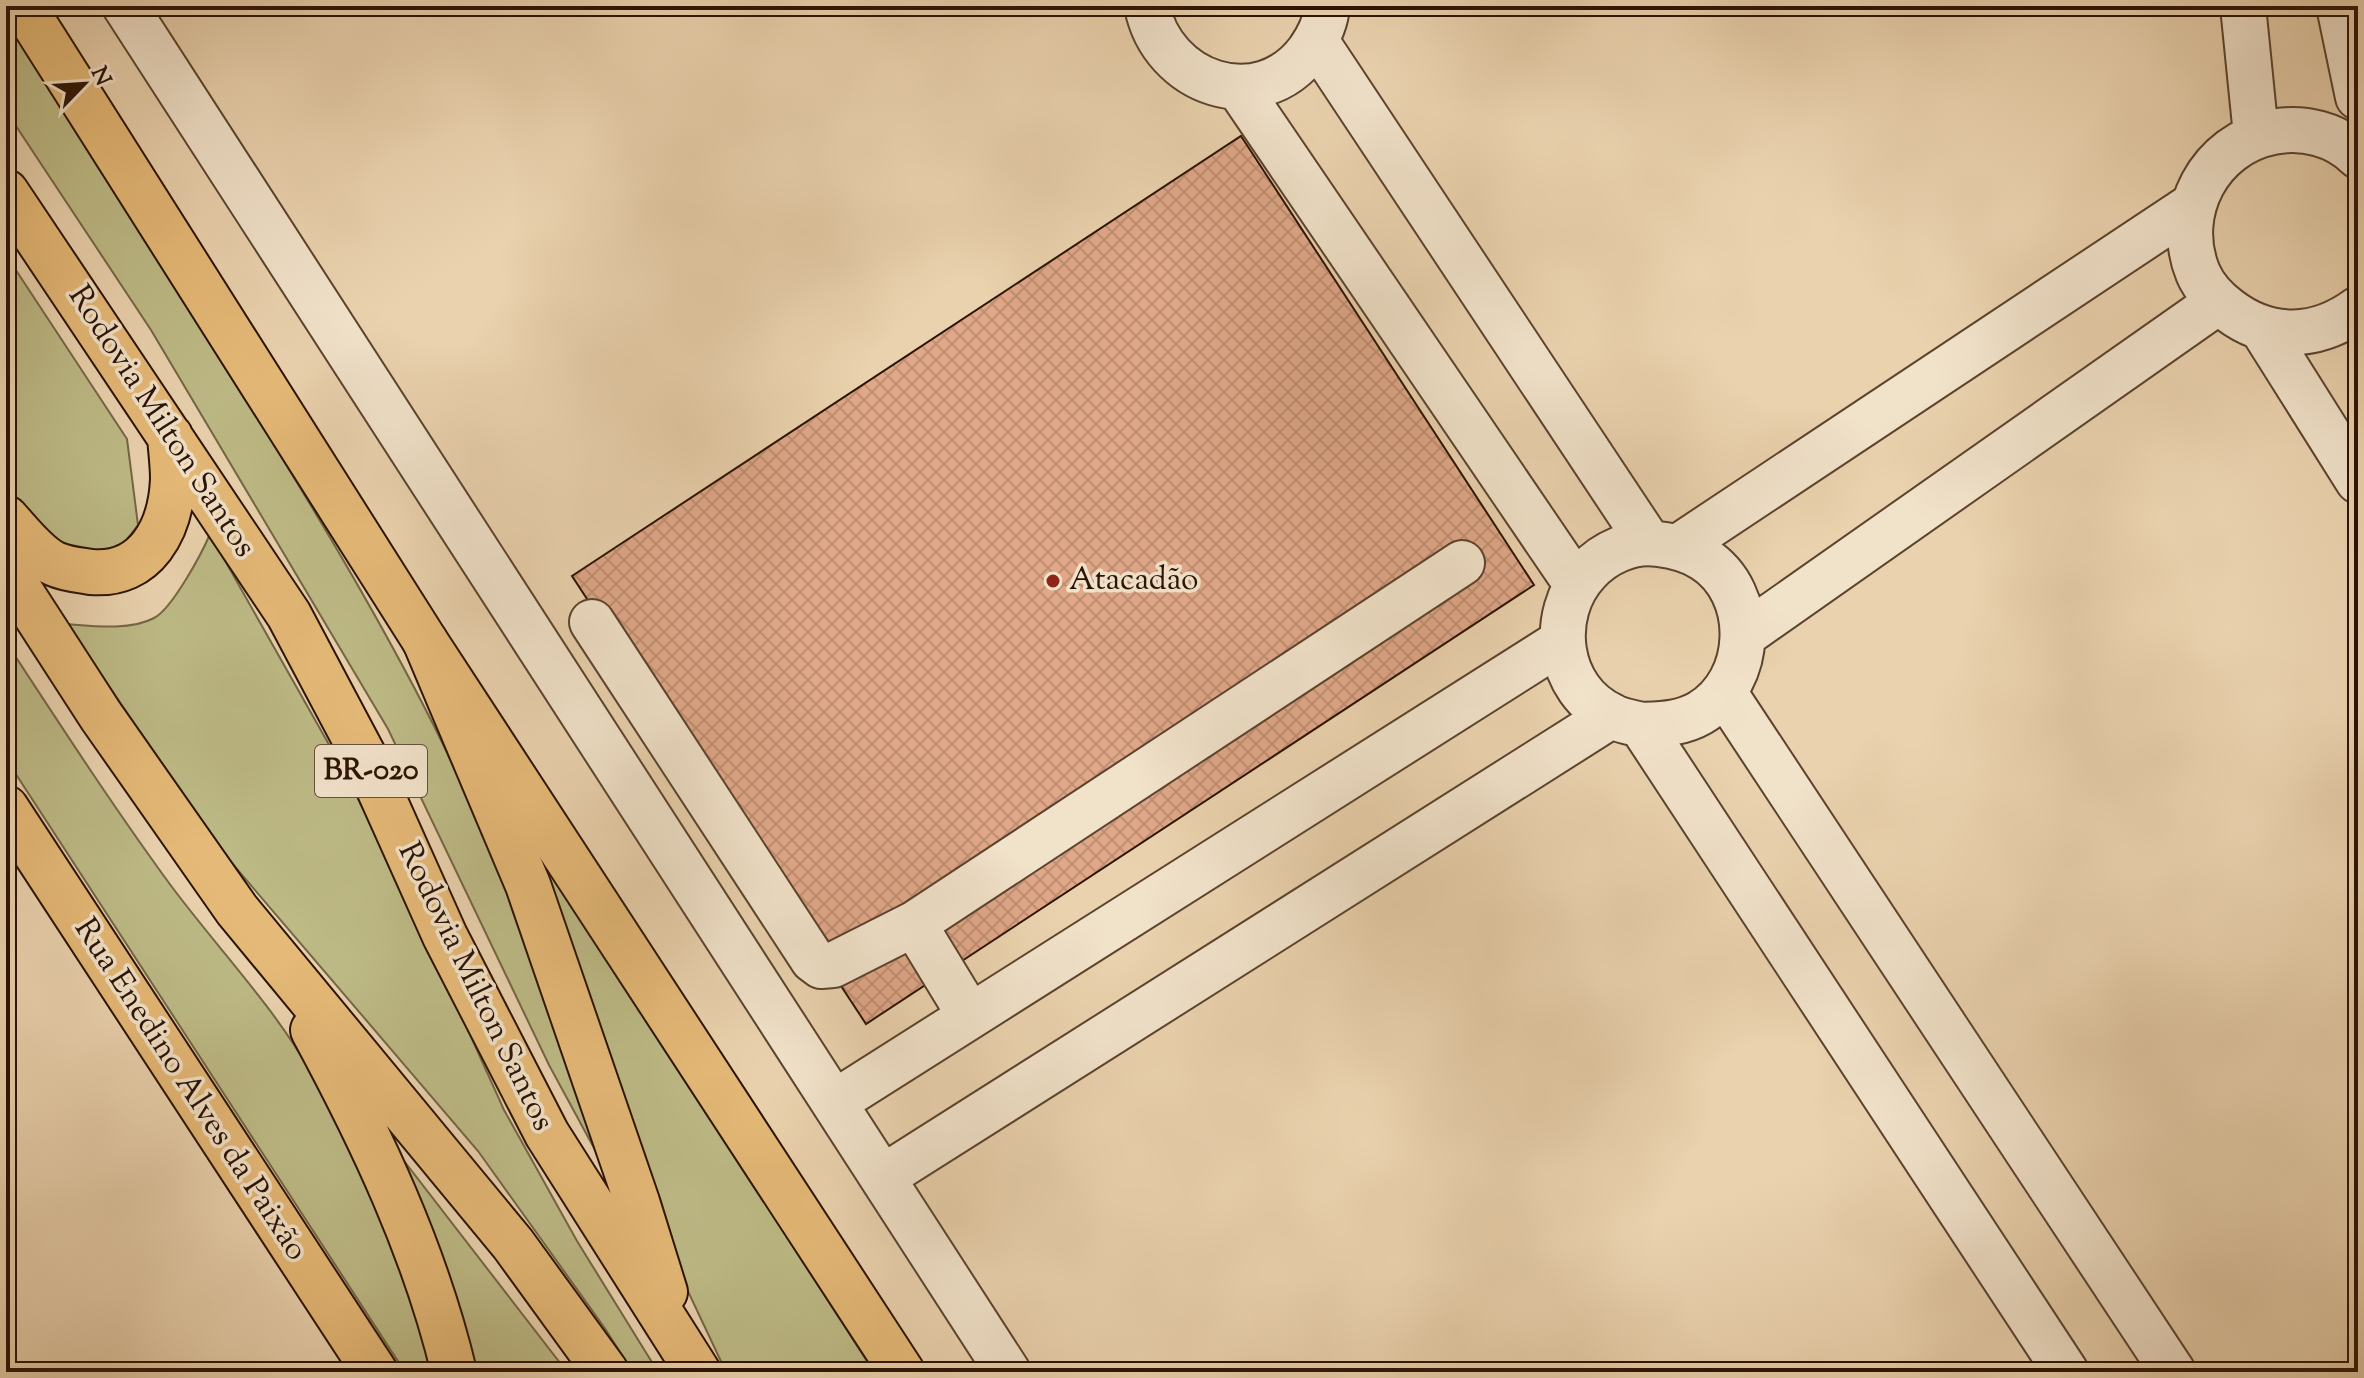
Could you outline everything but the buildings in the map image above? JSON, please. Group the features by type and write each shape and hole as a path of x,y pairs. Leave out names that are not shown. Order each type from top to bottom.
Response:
{"main road":[{"path":"23,6 425,641 902,1372"},
{"name":"Rodovia Milton Santos","path":"6,192 289,615 367,762 445,936 547,1134 690,1360"},
{"path":"6,518 53,563 77,570 107,573 125,569 140,560 155,543 168,508 173,481 170,436"},
{"path":"6,569 101,716 237,910 313,1028 357,1112 417,1250 443,1325 454,1372"},
{"path":"425,641 528,885 690,1360"},
{"name":"Rua Enedino Alves da Paixão","path":"6,808 375,1372"},
{"path":"237,910 494,1221 606,1372"}],"street":[{"path":"125,6 1008,1372"},
{"path":"1147,6 1151,25 1165,50 1185,70 1210,82 1238,87 1261,84 1283,74 1302,60 1326,17 1664,545"},
{"path":"2243,6 2256,135"},
{"path":"2339,6 2358,97"},
{"path":"1238,87 1576,584"},
{"path":"2358,156 2350,148 2321,133 2288,129 2256,135 2227,151 2206,175 2193,205 2190,240 2198,273 2218,302 2245,323 2263,330 2290,334 2317,331 2341,321 2358,309"},
{"path":"1664,545 2193,205"},
{"path":"1744,635 2218,302"},
{"path":"2263,330 2358,481"},
{"path":"883,1177 1626,721 1672,724 1701,713 1724,692 1739,665 1744,635 1739,605 1726,580 1705,559 1664,545 1621,548 1595,563 1576,584 1563,612 1561,642 1569,671 1586,697 1626,721 2066,1372"},
{"path":"592,622 813,960 821,966 833,965 914,924 1462,563"},
{"path":"835,1102 1561,642"},
{"path":"1724,692 2173,1372"},
{"path":"914,924 970,1016"}],"shaded area":[{"path":"6,19 272,442 413,685 460,780 507,890 607,1172 549,1065 388,729 151,330 6,111"},
{"path":"6,255 127,439 138,525 117,552 85,552 51,538 6,485"},
{"path":"210,534 349,780 504,1110 577,1241 658,1372 633,1372 478,1151 225,855 66,624 122,626 154,618 178,592"},
{"path":"6,642 148,854 276,1019 308,1067 364,1178 440,1372 405,1372 6,759"},
{"path":"534,843 874,1372 726,1372 677,1268"},
{"path":"374,1122 567,1372 465,1372"}],"place":[{"name":"Atacadão","path":"1053,581"}]}
